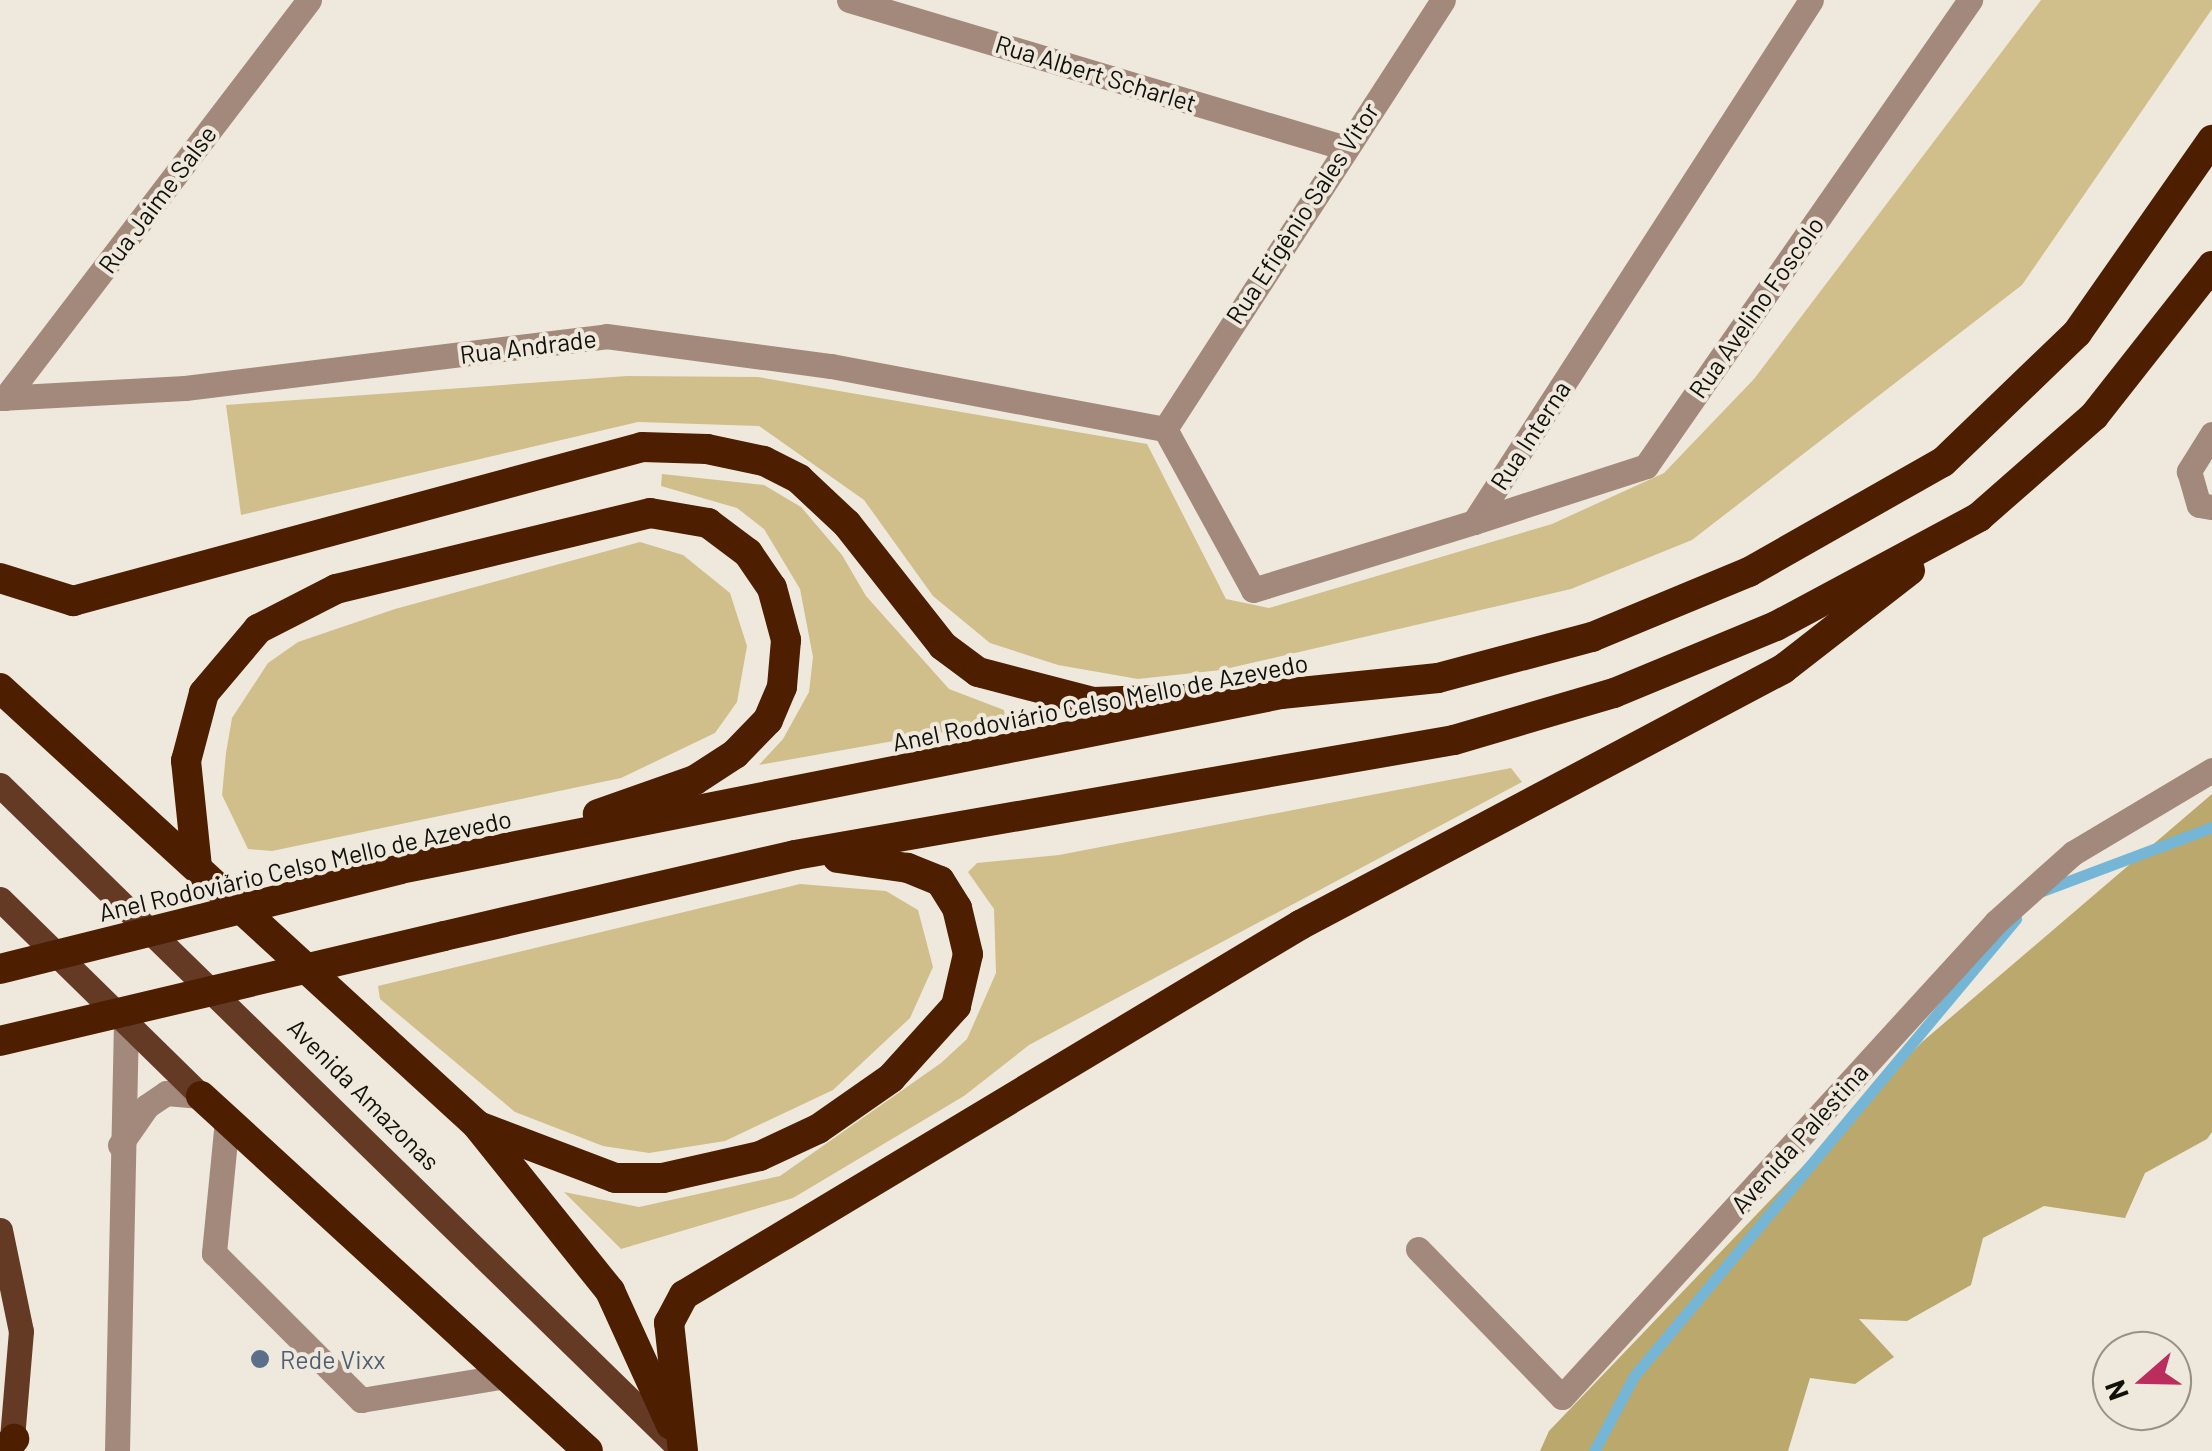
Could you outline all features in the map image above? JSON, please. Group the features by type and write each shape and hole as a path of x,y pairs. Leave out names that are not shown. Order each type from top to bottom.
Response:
{"highway":[{"name":"Anel Rodoviário Celso Mello de Azevedo","path":"0,968 400,869 1281,694 1438,678 1592,637 1749,572 1942,462 2077,333 2212,140"},
{"path":"682,1451 668,1324 684,1295 1300,926 1783,669 1979,517 2094,416 2212,266"},
{"path":"0,578 73,601 642,447 707,449 764,461 799,478 848,524 943,646 978,672 1093,702 1281,694"},
{"path":"197,867 186,762 204,694 258,629 336,589 650,513 708,522 748,552 772,588 786,640 782,687 768,720 694,780 457,858"},
{"path":"0,1041 795,855 1454,740 1614,693 1776,626 1979,517"},
{"path":"0,688 478,1125 610,1291 682,1451"},
{"path":"478,1125 615,1178 663,1178 760,1156 818,1129 890,1078 956,1006 968,954 957,908 940,881 908,868 795,855"},
{"path":"201,1096 588,1451"}],"main road":[{"name":"Avenida Amazonas","path":"0,785 682,1451"},
{"path":"0,899 201,1096"},
{"path":"0,1230 20,1331 10,1447"}],"street":[{"name":"Rua Jaime Salse","path":"3,398 309,0"},
{"name":"Rua Efigênio Sales Vitor","path":"1166,429 1342,146 1443,0"},
{"name":"Rua Interna","path":"1474,522 1811,0"},
{"name":"Rua Avelino Foscolo","path":"1474,522 1646,466 1970,0"},
{"name":"Rua Albert Scharlet","path":"865,2 1342,146"},
{"name":"Rua Andrade","path":"3,398 185,388 606,336 832,366 1166,429"},
{"path":"1166,429 1254,590 1474,522"},
{"path":"2212,434 2189,471 2198,505 2212,507"},
{"name":"Avenida Palestina","path":"1418,1249 1562,1397 1996,922 2072,852 2212,770"},
{"path":"117,1451 120,1145 126,1024"},
{"path":"120,1145 146,1106 166,1093 201,1096"},
{"path":"228,1120 214,1252 361,1400 506,1376"},
{"path":"101,1451 116,1420"}],"shaded area":[{"path":"2041,0 2212,0 2212,9 2022,285 1692,540 1571,589 1221,670 1138,679 1058,665 990,643 933,596 864,500 759,426 638,422 241,515 226,405 627,376 758,377 1147,444 1226,599 1269,608 1552,524 1664,473 1754,379"},
{"path":"662,474 764,485 801,507 842,555 866,596 949,689 1004,710 1006,721 759,765 783,739 809,692 813,657 800,589 764,529 737,508 661,486"},
{"path":"640,542 683,555 730,593 747,646 737,702 715,733 621,778 272,851 248,849 222,795 226,753 232,718 268,663 298,642 395,609"},
{"path":"1511,768 1522,782 1029,1045 964,1096 793,1198 621,1249 564,1192 639,1207 780,1176 941,1063 967,1039 996,973 994,909 968,872 977,863 1059,855"},
{"path":"2212,794 2212,1132 2207,1139 2145,1173 2125,1218 2044,1206 1983,1238 1971,1285 1907,1321 1859,1319 1894,1357 1855,1384 1810,1378 1788,1451 1540,1451 1549,1431 1922,1042"},
{"path":"800,884 886,891 918,910 933,967 910,1018 833,1090 725,1141 649,1153 603,1146 515,1112 380,999 378,986"}],"waterway":[{"path":"2042,891 2212,827"},
{"path":"1594,1451 1634,1376 2016,919"}],"place":[{"name":"Rede Vixx","path":"260,1359"}]}
